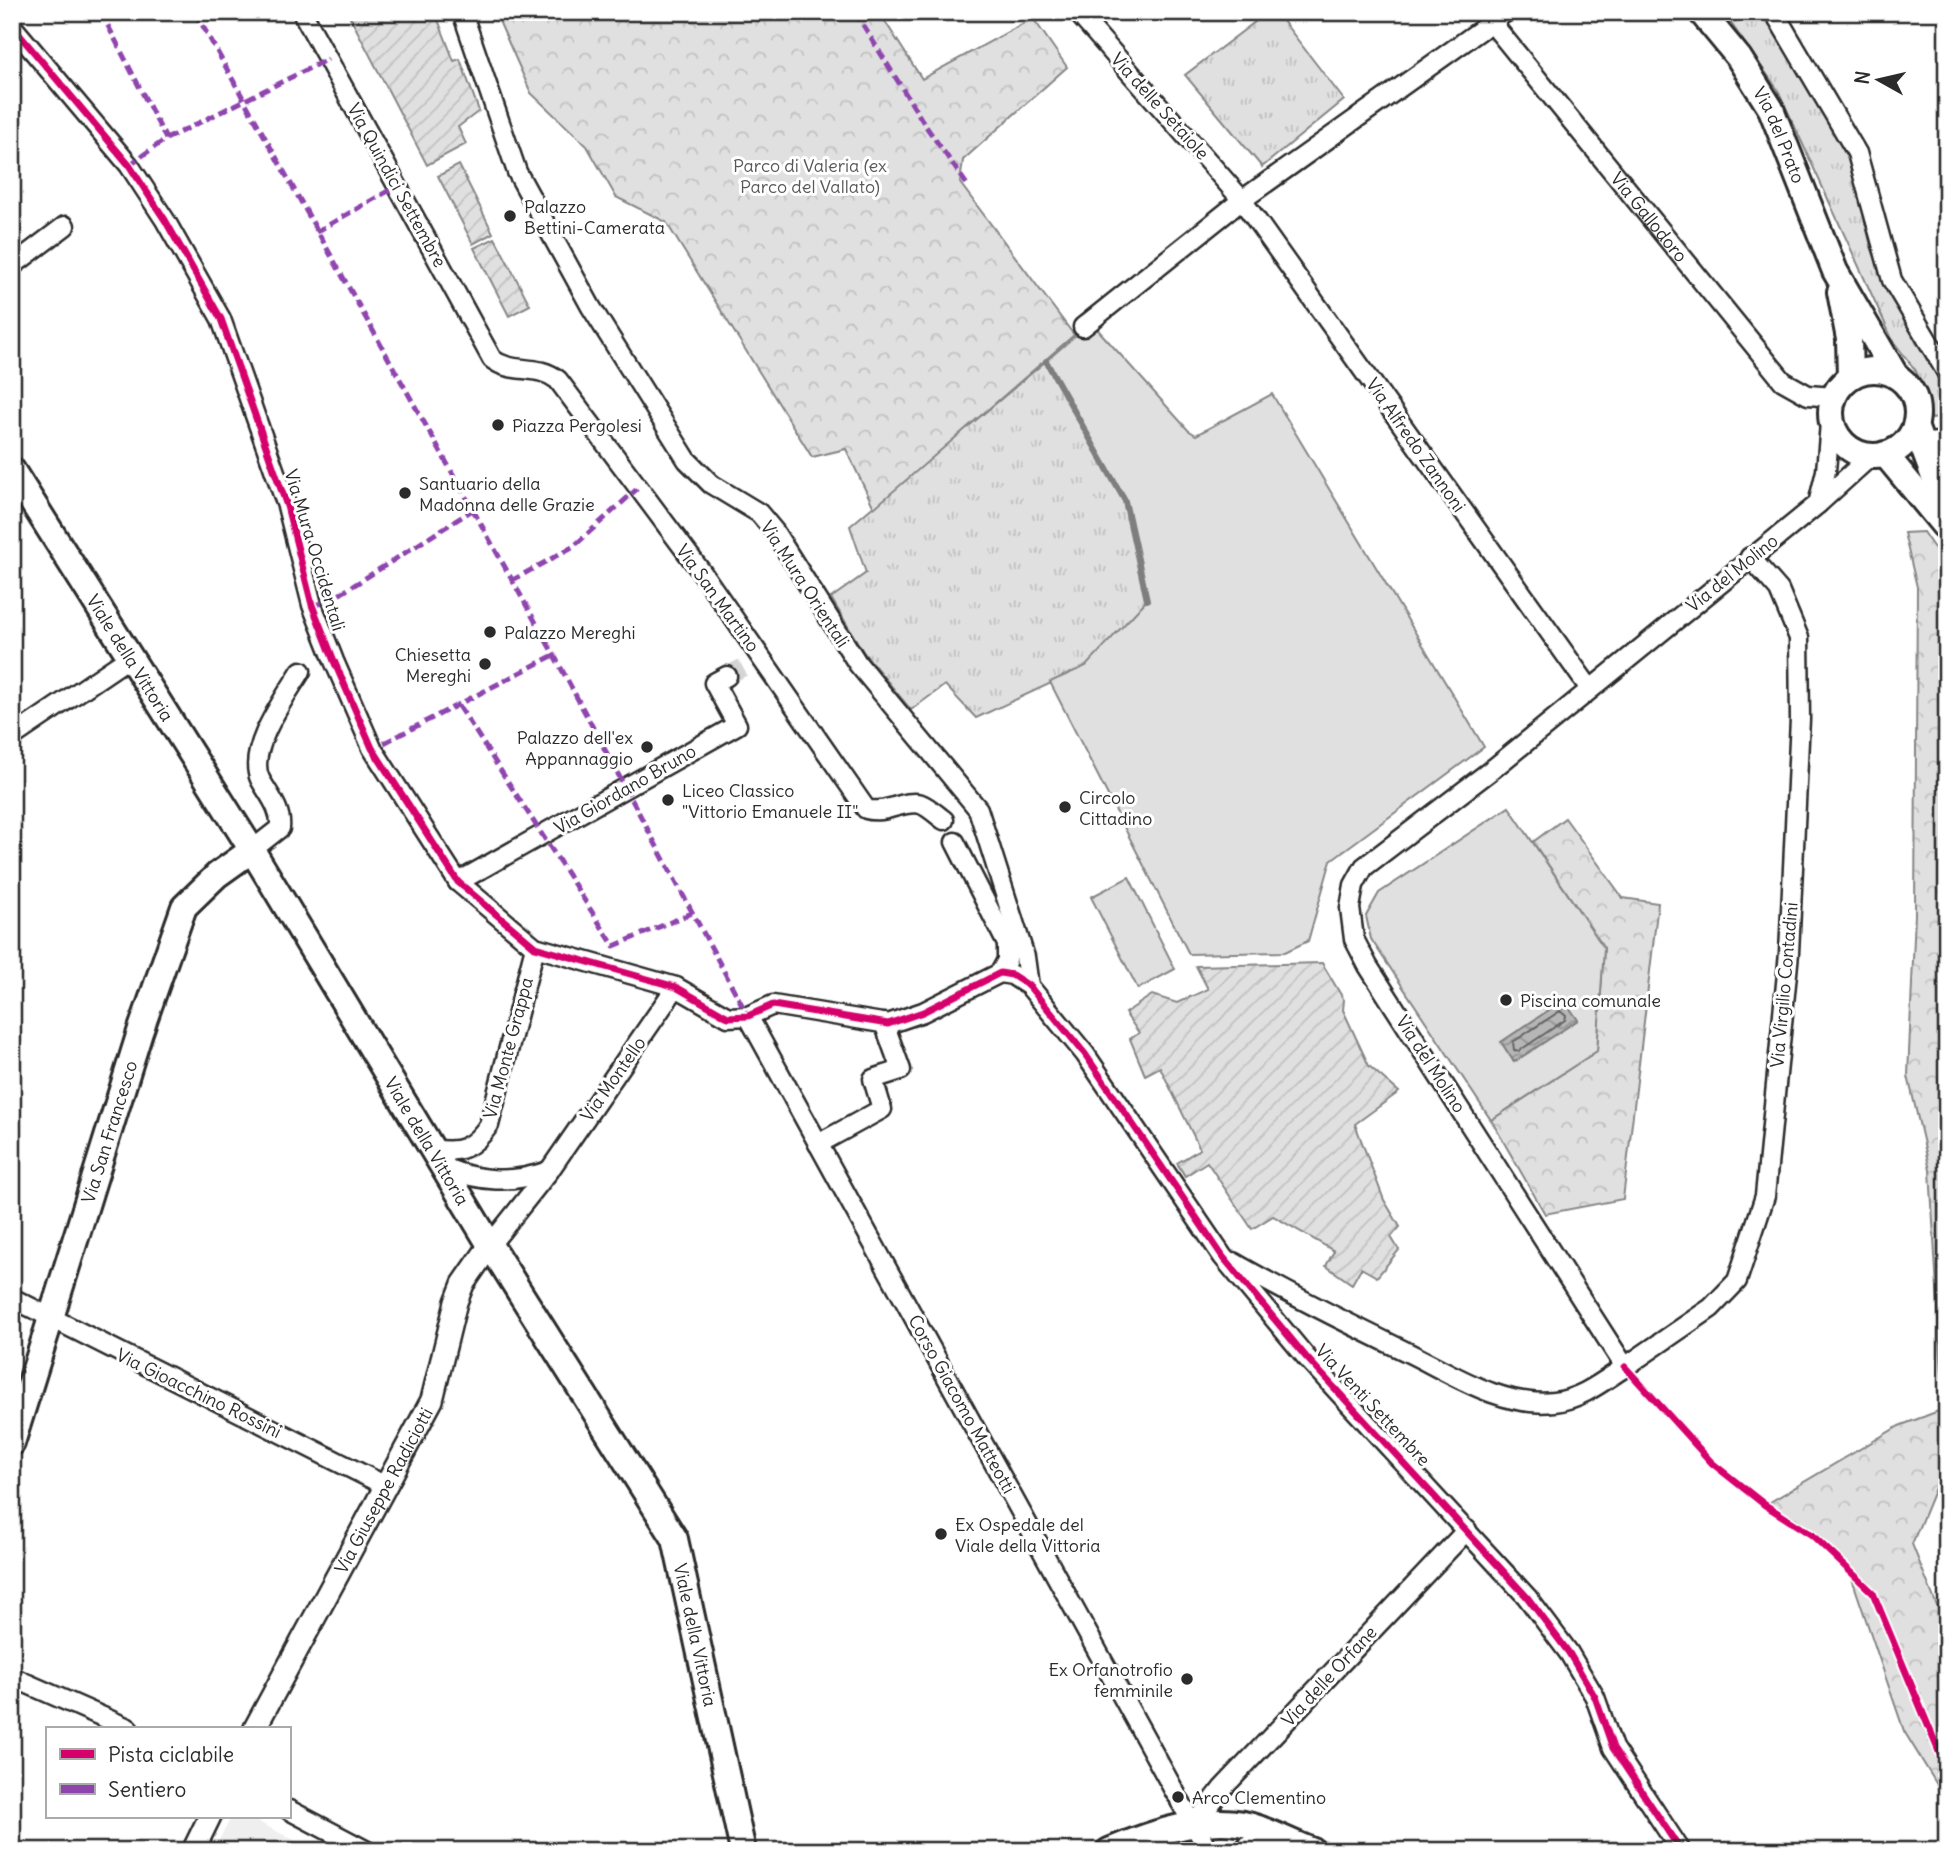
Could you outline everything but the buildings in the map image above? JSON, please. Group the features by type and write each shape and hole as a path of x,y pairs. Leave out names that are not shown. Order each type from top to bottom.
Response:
{"main road":[{"name":"Via del Prato","path":"1701,12 1739,58 1771,109 1835,271 1896,376"},
{"name":"Via del Prato","path":"1835,271 1849,339 1850,377"},
{"path":"1917,435 1902,446 1878,455 1859,453 1842,441 1832,424 1833,404 1850,377 1873,370 1896,376 1914,398 1917,435 1945,499"},
{"path":"1878,455 1947,529"},
{"name":"Viale della Vittoria","path":"12,470 252,850 490,1245 675,1539 743,1851"},
{"name":"Via San Francesco","path":"12,1443 140,1032 184,907 217,875 252,850"},
{"path":"1109,1851 1134,1840 1194,1825 1247,1825 1313,1851"},
{"path":"1247,1851 1252,1846 1280,1840"}],"street":[{"name":"Via Quindici Settembre","path":"302,12 492,359"},
{"name":"Via Mura Orientali","path":"462,12 517,172 591,307 687,460 711,484 759,513 774,531 858,664 978,809 1025,957 1029,986"},
{"name":"Via delle Setaiole","path":"1077,12 1242,200"},
{"path":"1774,12 1857,153 1892,280 1947,373"},
{"path":"1083,327 1242,200 1494,16"},
{"name":"Via Gallodoro","path":"1494,16 1783,381 1808,395 1833,404"},
{"name":"Via Mura Occidentali","path":"12,26 129,165 165,220 221,319 287,506 313,605 334,661 372,748 458,883 535,947 676,987 728,1017 748,1016"},
{"name":"Via Alfredo Zannoni","path":"1242,200 1590,690"},
{"path":"12,266 65,226"},
{"name":"Via San Martino","path":"492,359 510,369 538,369 558,380 756,660 866,809 878,813 908,804 921,804 944,820"},
{"path":"1818,504 1833,404"},
{"path":"1917,435 1947,441"},
{"name":"Via del Molino","path":"1625,1367 1368,966 1354,939 1350,908 1354,885 1364,867 1494,768 1749,557 1878,455"},
{"name":"Via Virgilio Contadini","path":"1625,1367 1711,1308 1737,1281 1765,1196 1789,953 1800,719 1799,652 1798,638 1779,590 1749,557"},
{"path":"12,737 130,657"},
{"path":"252,850 276,834 280,828 278,811 259,776 256,759 278,708 301,671"},
{"name":"Via Giordano Bruno","path":"458,883 737,725 715,683 727,676"},
{"path":"748,1016 773,1005 884,1023 923,1012 1000,973 1007,960 1007,944 956,842"},
{"name":"Via Monte Grappa","path":"438,1158 477,1142 489,1125 535,947"},
{"path":"1000,973 1012,975 1029,986"},
{"name":"Via Venti Settembre","path":"1029,986 1085,1054 1223,1257 1306,1357 1527,1597 1569,1653 1595,1697 1613,1748 1681,1851"},
{"name":"Via Montello","path":"490,1245 549,1171 676,987"},
{"name":"Corso Giacomo Matteotti","path":"748,1016 1209,1851"},
{"path":"818,1144 882,1109 873,1079 901,1070 884,1023"},
{"path":"438,1158 495,1181 529,1178 549,1171"},
{"name":"Via Giuseppe Radiciotti","path":"256,1727 432,1400 456,1302 463,1284 490,1245"},
{"path":"1223,1257 1324,1312 1484,1389 1520,1401 1552,1403 1575,1398 1625,1367"},
{"name":"Via Gioacchino Rossini","path":"12,1298 386,1486"},
{"name":"Via delle Orfane","path":"1194,1825 1222,1789 1467,1530"},
{"path":"12,1677 126,1727"},
{"path":"290,1811 367,1851"},
{"path":"193,1851 209,1818"}],"shaded area":[{"path":"231,1818 251,1818 315,1851 213,1851"}],"green space":[{"path":"360,12 435,12 454,61 460,59 479,111 458,127 466,144 427,165 350,17"},
{"name":"Parco di Valeria (ex Parco del Vallato)","path":"495,12 879,12 922,79 1033,18 1067,67 963,160 960,183 1074,335 874,508 846,449 812,457 666,222 616,197 587,146 531,93"},
{"path":"1268,12 1276,12 1344,100 1262,167 1185,75"},
{"path":"1723,12 1762,12 1849,152 1871,247 1890,293 1947,389 1947,417 1932,419 1916,371 1893,341 1778,90"},
{"path":"459,165 493,233 473,244 438,176"},
{"path":"495,238 530,305 509,316 474,248"},
{"path":"1091,322 1188,430 1196,435 1272,394 1484,747 1331,860 1308,941 1285,952 1189,954 1050,682 1086,666 1147,600 1127,506 1046,361"},
{"path":"1046,361 1127,506 1147,600 1090,665 976,718 945,685 911,710 864,653 831,598 866,573 850,526"},
{"path":"1923,532 1947,567 1947,1459 1912,1544 1937,1606 1947,1615 1947,1801 1904,1731 1848,1567 1765,1505 1899,1426 1944,1409 1930,1170 1908,1076 1915,914 1917,587 1904,533"},
{"name":"Piscina comunale","path":"1509,807 1604,948 1597,1051 1491,1120 1371,939 1366,916 1379,893"},
{"path":"1565,818 1623,898 1658,903 1623,1199 1545,1214 1491,1120 1597,1051 1604,948 1533,842"},
{"path":"1129,877 1175,969 1138,989 1091,897"},
{"path":"1322,963 1344,1000 1343,1010 1369,1066 1399,1092 1355,1124 1384,1200 1400,1227 1391,1237 1399,1250 1377,1277 1361,1268 1352,1284 1326,1266 1334,1251 1273,1216 1252,1229 1207,1162 1185,1176 1177,1163 1200,1149 1160,1067 1145,1075 1130,1039 1139,1033 1125,1013 1152,995 1177,1003 1208,989 1196,966"}],"water":[{"path":"1564,1000 1578,1020 1514,1062 1501,1042"}],"waterway":[{"path":"1046,361 1125,501 1147,600"}],"tunnel":[{"path":"727,676 751,663"}],"marked path":[{"path":"101,12 166,139"},
{"path":"195,12 554,655 748,1016"},
{"path":"855,12 925,125 968,186"},
{"path":"129,165 166,139 328,59"},
{"path":"316,232 397,186"},
{"path":"511,581 574,546 637,489"},
{"path":"312,605 326,603 471,511"},
{"path":"384,743 554,655"},
{"path":"459,706 614,946 692,913"}],"cycle path":[{"path":"12,26 129,165 165,220 221,319 287,506 312,605 334,661 372,748 458,882 535,947 676,987 728,1017 748,1016 773,1005 888,1024 923,1012 1000,973 1012,975 1029,986 1085,1054 1223,1257 1306,1357 1527,1597 1569,1653 1595,1697 1613,1748 1681,1851"},
{"path":"1625,1367 1712,1463 1765,1505 1812,1535 1873,1593 1947,1771"}],"place":[{"name":"Palazzo Bettini-Camerata","path":"510,216"},
{"name":"Piazza Pergolesi","path":"498,425"},
{"name":"Santuario della Madonna delle Grazie","path":"405,493"},
{"name":"Palazzo Mereghi","path":"490,632"},
{"name":"Chiesetta Mereghi","path":"485,664"},
{"name":"Palazzo dell'ex Appannaggio","path":"647,747"},
{"name":"Liceo Classico \"Vittorio Emanuele II\"","path":"668,800"},
{"name":"Circolo Cittadino","path":"1065,807"},
{"name":"Piscina comunale","path":"1506,1000"},
{"name":"Ex Ospedale del Viale della Vittoria","path":"941,1534"},
{"name":"Ex Orfanotrofio femminile","path":"1187,1679"},
{"name":"Arco Clementino","path":"1178,1797"}]}
